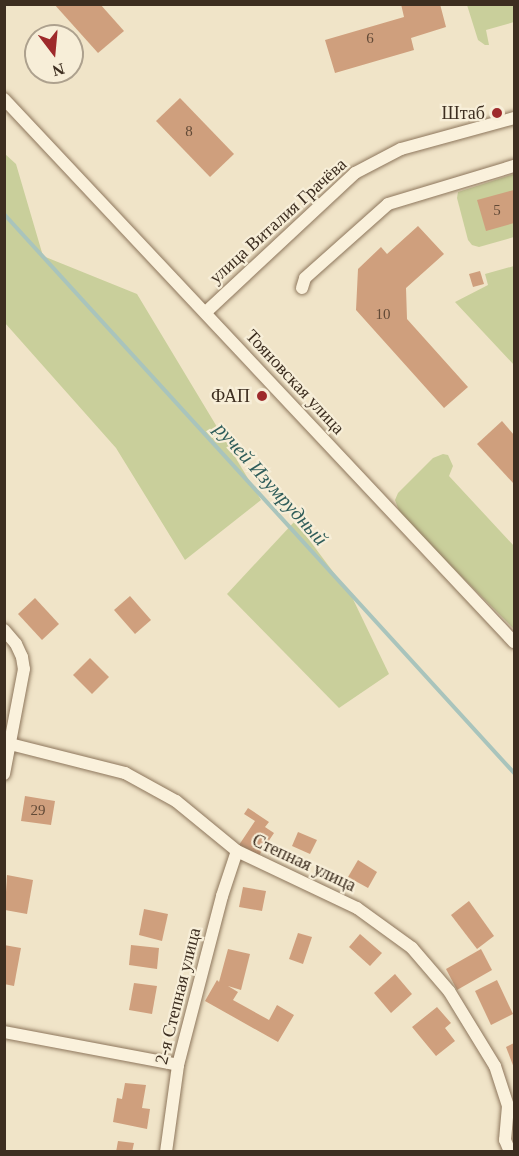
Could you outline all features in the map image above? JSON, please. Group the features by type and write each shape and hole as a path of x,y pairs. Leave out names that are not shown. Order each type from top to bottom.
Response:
{"street":[{"name":"Тояновская улица","path":"4,99 514,642"},
{"name":"улица Виталия Грачёва","path":"206,312 355,173 401,149 514,118"},
{"path":"302,288 305,278 388,204 514,166"},
{"path":"4,630 22,657 21,694 4,774"},
{"name":"Степная улица","path":"10,744 125,773 176,801 237,851 357,908 412,948 449,991 495,1066 511,1106 505,1140 510,1152"},
{"name":"2-я Степная улица","path":"166,1152 178,1065 222,896 237,851"},
{"path":"4,1032 178,1065"}],"green space":[{"path":"467,5 514,5 514,22 486,30 489,45 485,45 478,40"},
{"path":"5,154 16,164 43,256 137,294 261,500 185,560 116,448 5,323"},
{"path":"514,174 514,237 479,247 472,245 468,240 457,198 458,192"},
{"path":"514,266 514,365 455,302 488,285 485,274"},
{"path":"443,454 448,455 453,466 449,476 514,546 514,629 401,516 395,500 398,493 433,458"},
{"path":"295,521 352,597 389,674 339,708 227,594"}],"building":[{"path":"54,4 100,4 124,31 98,53 84,37 84,24 72,24"},
{"path":"401,4 440,4 446,27 411,38 414,50 335,73 325,40 404,17"},
{"path":"180,98 234,154 210,177 156,121"},
{"path":"514,190 514,223 486,231 477,200"},
{"path":"418,226 444,254 406,288 407,319 468,387 444,408 356,310 358,269 381,247 387,254"},
{"path":"480,271 484,284 473,287 469,274"},
{"path":"502,421 514,435 514,484 477,444"},
{"path":"130,596 151,620 135,634 114,610"},
{"path":"35,598 59,624 42,640 18,614"},
{"path":"90,658 109,677 92,694 73,675"},
{"path":"25,796 55,801 51,825 21,821"},
{"path":"248,808 269,822 265,827 274,833 258,857 239,845 255,821 244,814"},
{"path":"298,832 317,840 310,854 292,846"},
{"path":"358,860 377,872 368,888 348,877"},
{"path":"7,875 33,880 27,914 5,910"},
{"path":"243,887 266,891 262,911 239,907"},
{"path":"469,901 494,936 477,949 451,915"},
{"path":"144,909 168,914 162,941 139,935"},
{"path":"298,933 312,937 303,964 289,959"},
{"path":"360,934 382,953 370,966 349,947"},
{"path":"4,945 21,948 14,986 4,984"},
{"path":"131,945 159,948 157,969 129,965"},
{"path":"228,949 250,954 241,990 228,986 238,992 233,1000 269,1020 277,1005 294,1015 278,1042 205,1001 217,980 219,982"},
{"path":"481,949 492,970 457,990 446,969"},
{"path":"395,974 412,994 391,1013 374,993"},
{"path":"497,980 513,1014 491,1025 475,991"},
{"path":"134,983 157,986 152,1014 129,1010"},
{"path":"437,1007 451,1023 445,1028 455,1041 436,1056 412,1027"},
{"path":"514,1043 514,1068 506,1047"},
{"path":"125,1083 146,1085 142,1108 150,1109 147,1129 113,1122 117,1098 122,1099"},
{"path":"118,1141 134,1143 132,1152 116,1152"}],"waterway":[{"name":"ручей Изумрудный","path":"4,214 514,773"}],"place":[{"name":"Штаб","path":"497,113"},
{"name":"ФАП","path":"262,396"}]}
